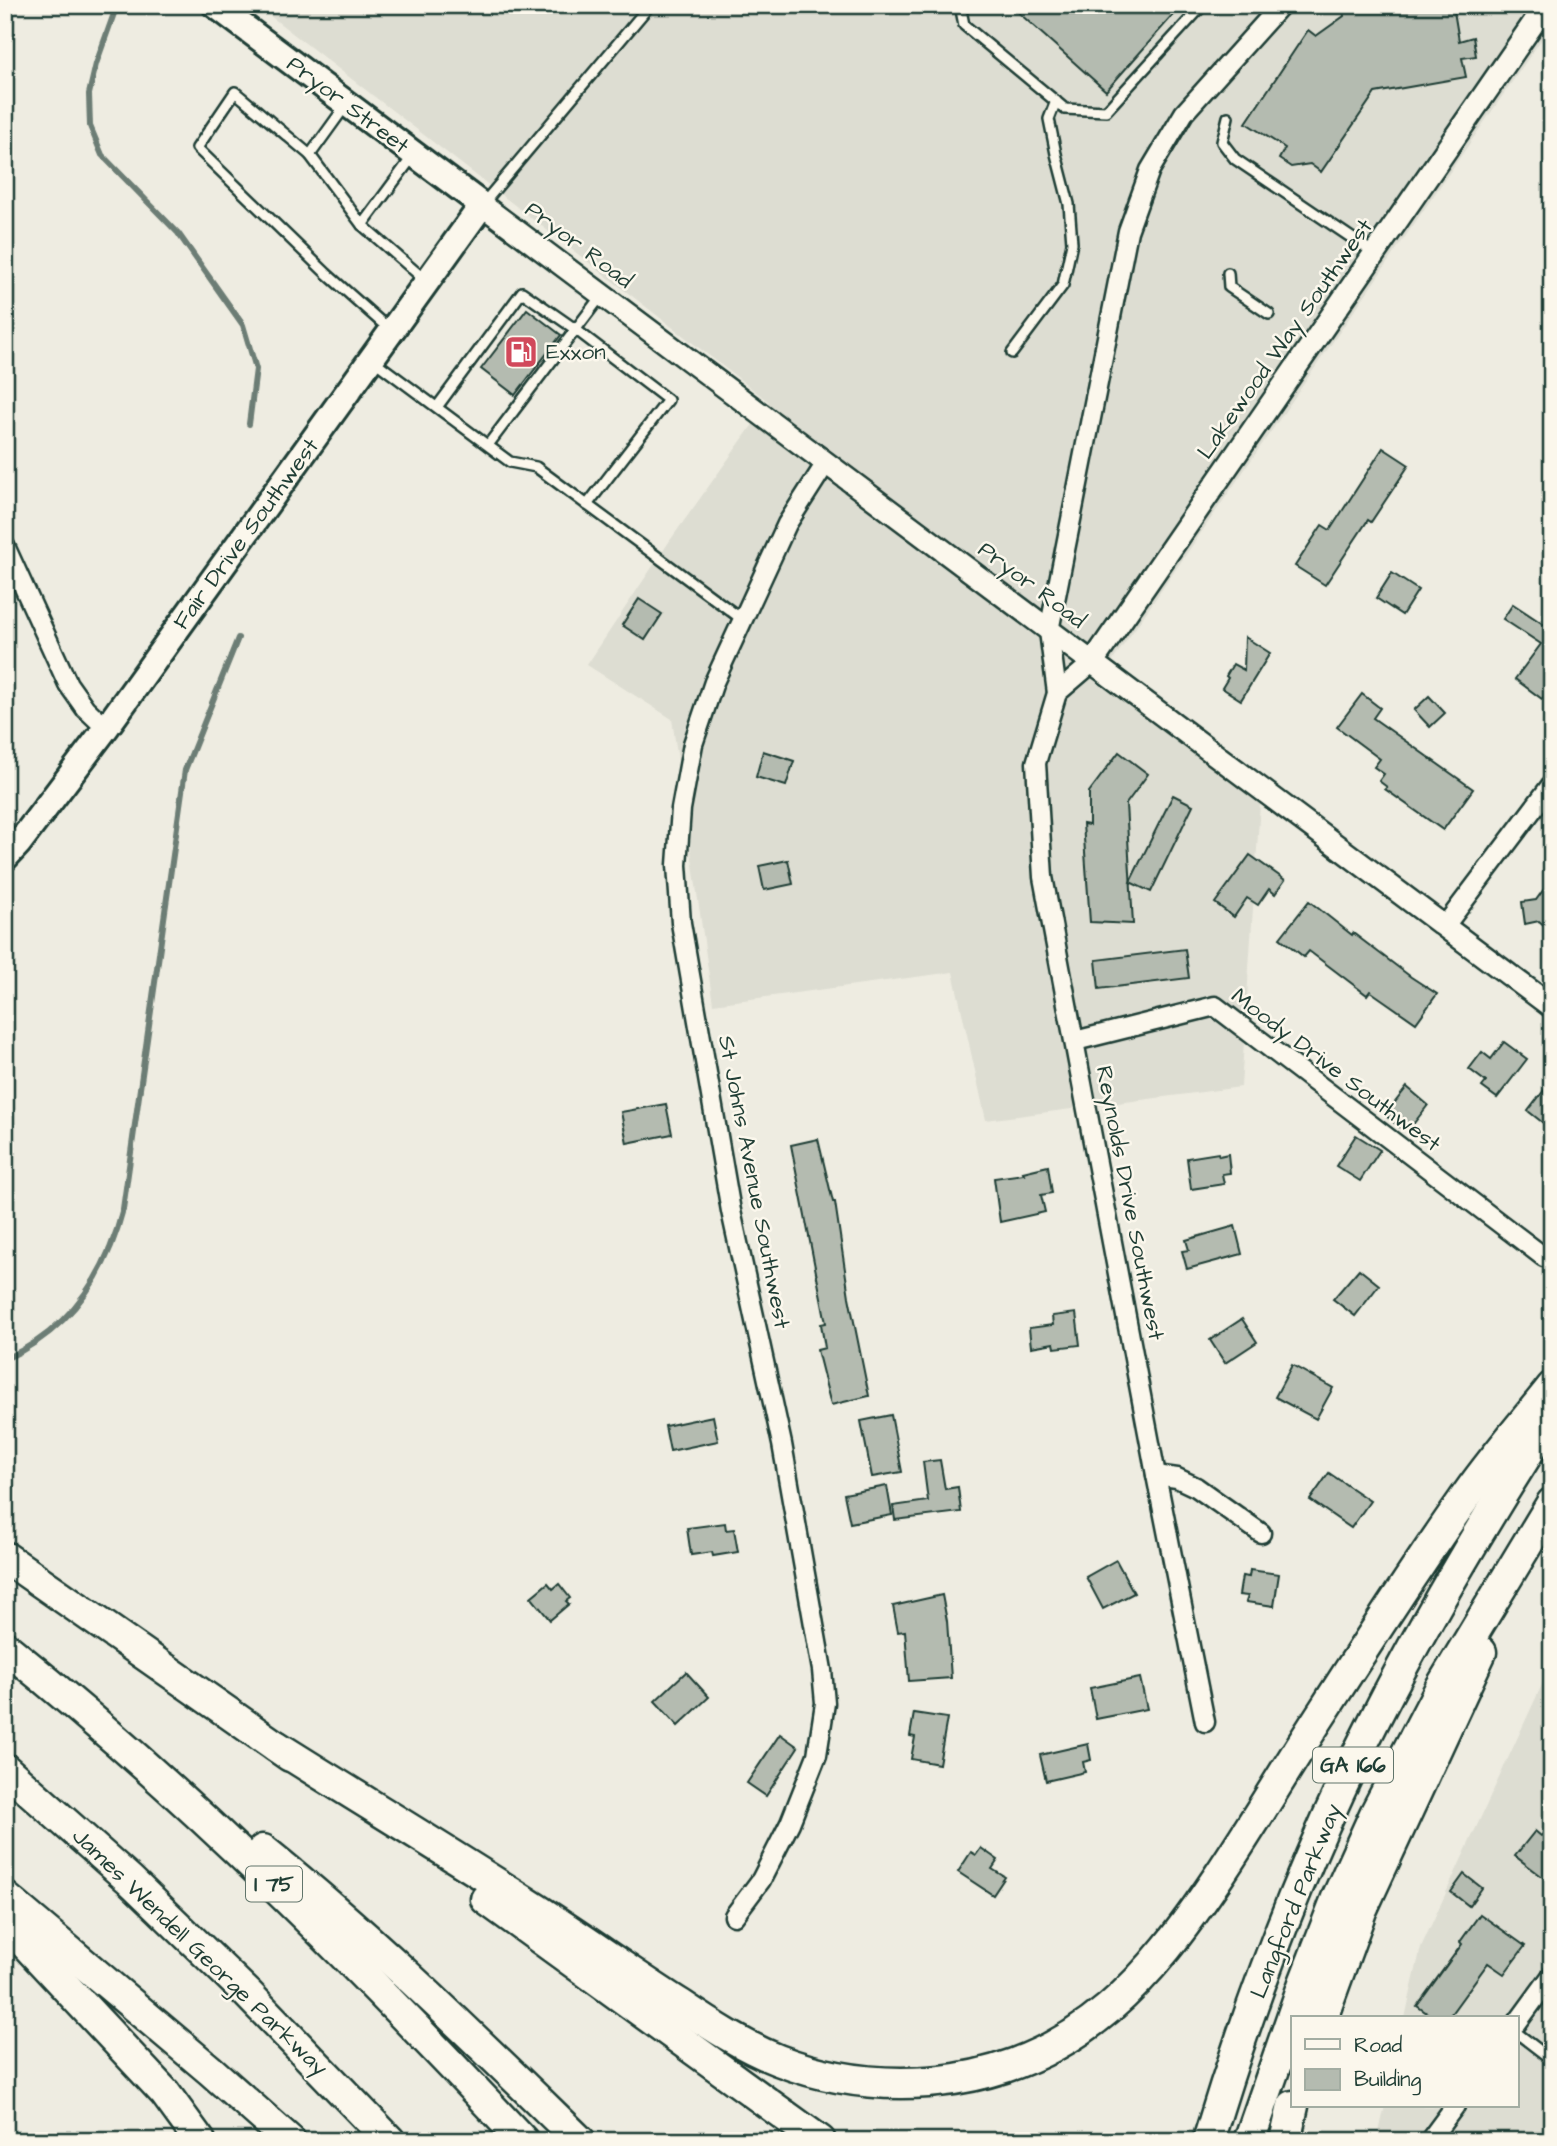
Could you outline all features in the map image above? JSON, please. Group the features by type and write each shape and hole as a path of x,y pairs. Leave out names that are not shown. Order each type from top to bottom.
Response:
{"highway":[{"path":"276,1746 552,1919 703,2020 753,2049 802,2068 865,2082 935,2082 993,2071 1045,2050 1075,2034 1101,2015 1144,1976 1172,1944 1240,1844 1321,1714 1463,1499 1552,1387"},
{"name":"Langford Parkway","path":"1208,2141 1250,2016 1291,1908 1371,1725 1488,1515 1552,1415"},
{"path":"1323,2016 1362,1911 1546,1512"},
{"name":"Langford Parkway","path":"1293,2016 1337,1898 1375,1814 1441,1687 1546,1512"},
{"path":"5,1557 276,1746 820,2141"},
{"name":"I 75","path":"5,1647 165,1782 243,1854 412,2022 523,2141"},
{"path":"40,1674 306,1885 398,1966 580,2141"},
{"name":"James Wendell George Parkway","path":"5,1769 130,1880 247,1993 390,2141"},
{"path":"5,1897 290,2141"},
{"path":"5,1922 165,2094 201,2141"},
{"name":"Langford Parkway","path":"1249,2141 1291,2020"},
{"path":"1285,2141 1293,2108"}],"main road":[{"name":"Pryor Street","path":"215,5 482,205"},
{"name":"Fair Drive Southwest","path":"5,858 106,728 482,205"}],"street":[{"path":"1057,693 1049,631 1128,232 1150,170 1184,114 1282,5"},
{"name":"Lakewood Way Southwest","path":"1057,693 1092,663 1545,5"},
{"name":"Pryor Road","path":"482,205 1552,1007"},
{"name":"St Johns Avenue Southwest","path":"734,1916 761,1880 790,1823 817,1755 825,1703 822,1670 782,1444 732,1211 681,923 677,866 681,808 693,744 714,682 787,524 826,463"},
{"path":"5,546 68,684 85,708 106,728"},
{"name":"Reynolds Drive Southwest","path":"1057,693 1036,763 1043,877 1205,1722"},
{"path":"1444,927 1552,785"},
{"name":"Moody Drive Southwest","path":"1075,1041 1215,1006 1544,1257"},
{"path":"1156,1475 1177,1478 1196,1487 1261,1534"},
{"path":"1518,2022 1552,1975"},
{"path":"1429,2141 1454,2108"}],"lane":[{"path":"482,205 650,5"},
{"path":"960,5 964,25 1065,109 1106,111 1203,5"},
{"path":"391,331 327,274 197,148 235,92 310,155 362,225 427,282"},
{"path":"1012,353 1063,285 1072,243 1069,204 1049,119 1056,101"},
{"path":"310,155 347,104"},
{"path":"1228,117 1222,142 1235,159 1375,254"},
{"path":"362,225 414,155"},
{"path":"1228,273 1229,287 1269,314"},
{"path":"437,407 522,292 668,400 587,505"},
{"path":"488,445 601,295"},
{"path":"372,359 510,462 536,467 743,620"},
{"path":"1518,2034 1552,2060"}],"shaded area":[{"path":"256,5 1552,5 1552,24 1105,672 1261,789 1241,1087 986,1120 953,972 713,1004 672,719 587,665 671,539 769,402"},
{"path":"1552,1663 1552,2141 1377,2141 1385,2108 1518,2108 1518,2016 1405,2016 1421,1947"}],"building":[{"path":"1010,5 1182,5 1106,91"},
{"path":"1363,5 1453,5 1459,41 1473,37 1476,56 1462,58 1466,77 1375,93 1321,172 1310,164 1291,167 1279,159 1285,148 1246,123 1308,30 1316,36 1344,16 1343,9"},
{"name":"Exxon","path":"527,309 561,335 515,395 481,369"},
{"path":"1383,448 1409,465 1325,585 1295,566 1322,525 1330,530"},
{"path":"1392,573 1418,590 1402,615 1376,598"},
{"path":"639,599 662,614 645,640 622,625"},
{"path":"1513,604 1552,630 1552,686 1542,699 1515,679 1541,644 1503,619"},
{"path":"1245,637 1270,653 1241,700 1222,688 1233,664 1244,670"},
{"path":"1362,694 1380,708 1373,718 1473,789 1443,830 1385,789 1387,787 1379,781 1384,774 1374,767 1380,759 1337,727"},
{"path":"1429,696 1445,713 1430,727 1414,710"},
{"path":"763,751 794,761 786,786 756,777"},
{"path":"1119,752 1148,774 1126,804 1133,924 1090,922 1083,824 1089,825 1089,792"},
{"path":"1173,795 1193,805 1151,892 1130,882"},
{"path":"1250,855 1285,880 1275,894 1269,889 1258,905 1247,898 1234,917 1215,903"},
{"path":"788,860 793,884 764,890 759,866"},
{"path":"1552,878 1552,932 1539,921 1525,924 1522,902 1536,900"},
{"path":"1309,901 1352,935 1353,933 1437,994 1416,1023 1370,991 1367,995 1309,951 1304,957 1280,938"},
{"path":"1185,949 1189,978 1099,989 1096,960"},
{"path":"1504,1042 1527,1059 1497,1098 1482,1087 1486,1082 1469,1069 1482,1052 1491,1059"},
{"path":"1552,1080 1552,1130 1528,1111"},
{"path":"1407,1087 1428,1105 1411,1127 1405,1123 1401,1128 1385,1115"},
{"path":"666,1104 672,1134 627,1143 621,1112"},
{"path":"1356,1135 1380,1150 1360,1181 1336,1166"},
{"path":"818,1139 835,1202 849,1297 869,1396 831,1405 817,1350 825,1348 821,1324 826,1323 791,1145"},
{"path":"1218,1153 1219,1156 1228,1154 1230,1173 1222,1174 1224,1184 1191,1189 1187,1158"},
{"path":"1048,1166 1052,1193 1041,1195 1045,1212 1000,1222 994,1178 1024,1174 1023,1172"},
{"path":"1235,1226 1242,1254 1187,1269 1182,1251 1189,1250 1186,1240"},
{"path":"1359,1269 1379,1285 1355,1316 1333,1299"},
{"path":"1076,1313 1080,1345 1055,1348 1054,1343 1031,1347 1029,1328 1053,1325 1052,1316"},
{"path":"1242,1319 1257,1342 1225,1363 1210,1340"},
{"path":"1292,1365 1333,1388 1316,1419 1275,1397"},
{"path":"891,1415 902,1472 872,1477 861,1421"},
{"path":"713,1416 718,1441 670,1451 665,1426"},
{"path":"940,1460 945,1489 958,1487 961,1512 895,1520 893,1506 928,1501 923,1462"},
{"path":"1329,1473 1370,1501 1351,1528 1310,1500"},
{"path":"887,1486 892,1515 850,1523 844,1494"},
{"path":"725,1523 726,1530 734,1529 738,1552 713,1556 712,1552 691,1555 687,1528"},
{"path":"1116,1560 1134,1593 1103,1609 1086,1577"},
{"path":"1250,1570 1279,1574 1274,1606 1246,1602 1248,1596 1239,1595 1242,1576 1249,1577"},
{"path":"548,1583 553,1589 559,1584 570,1598 566,1601 569,1604 550,1620 531,1597"},
{"path":"942,1595 947,1621 951,1678 909,1681 905,1631 898,1632 893,1606"},
{"path":"686,1672 709,1697 678,1726 655,1701"},
{"path":"1140,1678 1147,1709 1096,1719 1090,1688"},
{"path":"914,1713 947,1718 939,1764 911,1759 915,1737 910,1736"},
{"path":"780,1734 798,1747 766,1796 747,1783"},
{"path":"1088,1744 1091,1760 1083,1762 1085,1772 1046,1781 1040,1755"},
{"path":"1552,1825 1552,1884 1515,1856 1535,1831 1541,1836"},
{"path":"981,1848 998,1860 992,1869 1005,1877 993,1895 958,1872 971,1852 976,1855"},
{"path":"1464,1874 1482,1888 1469,1906 1451,1892"},
{"path":"1480,1914 1525,1946 1504,1974 1488,1963 1449,2016 1431,2016 1417,2006 1462,1944 1460,1942"}],"waterway":[{"path":"117,5 96,64 89,94 90,126 102,155 178,233 243,325 256,369 249,424"},
{"path":"5,1359 48,1333 82,1298 107,1256 116,1233 123,1209 185,770 238,638"}],"place":[{"name":"Exxon","path":"521,352"}]}
